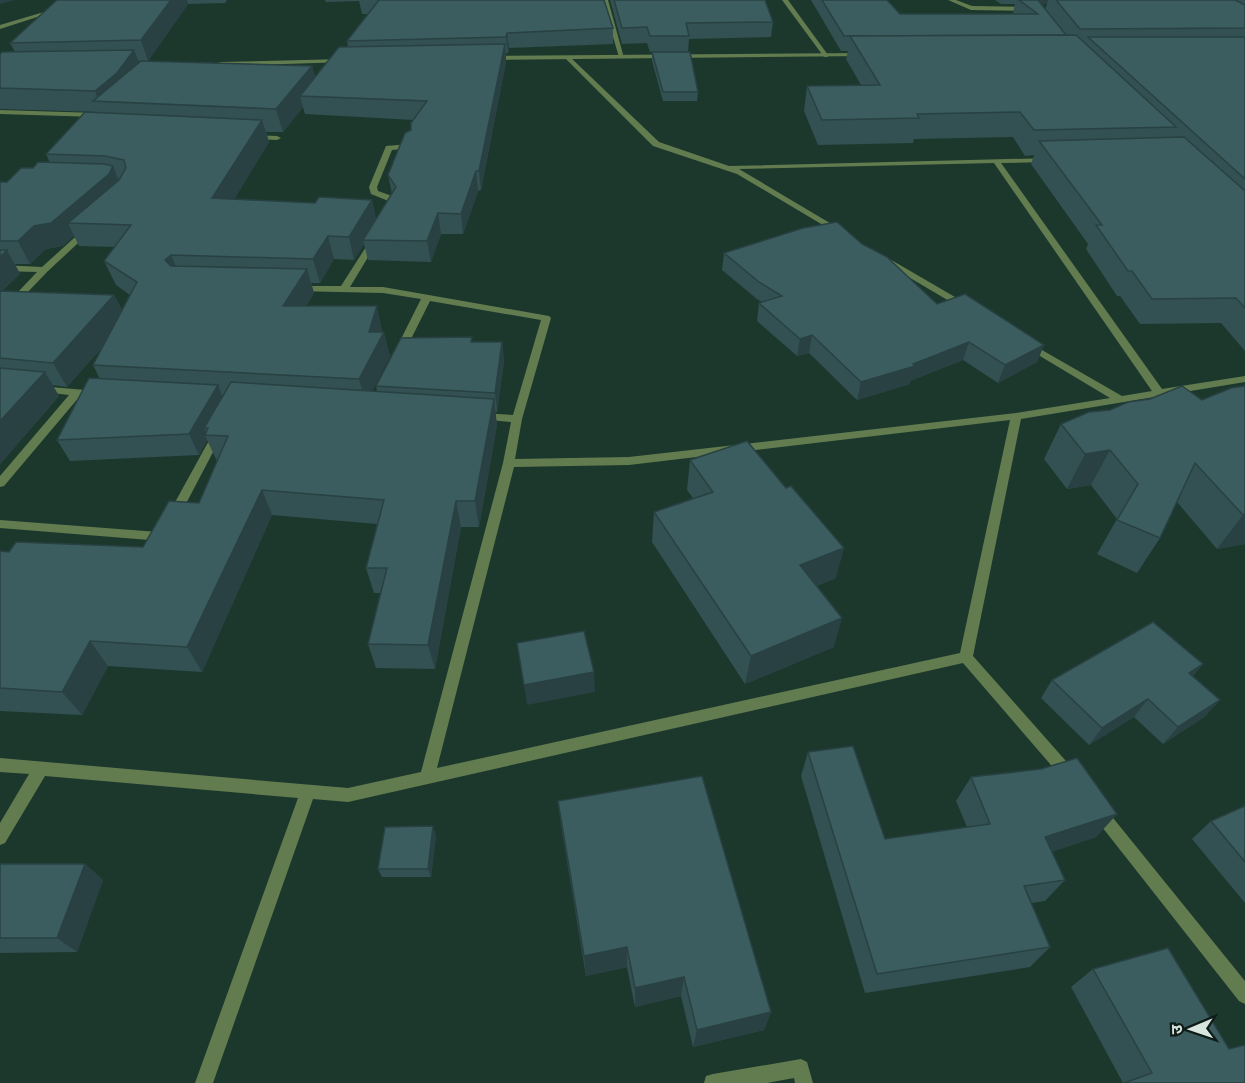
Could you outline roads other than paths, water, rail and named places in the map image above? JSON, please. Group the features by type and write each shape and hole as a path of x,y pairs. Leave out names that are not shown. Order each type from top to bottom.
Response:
{"street":[{"path":"606,0 622,57"},
{"path":"785,0 826,56"},
{"path":"951,0 971,8 1036,9"},
{"path":"0,27 69,7"},
{"path":"480,58 867,56"},
{"path":"567,57 656,144 740,172 853,240"},
{"path":"210,64 351,61"},
{"path":"0,112 105,116 98,122"},
{"path":"242,136 277,138"},
{"path":"387,219 394,203 389,198 374,192 373,187 389,148 410,146"},
{"path":"725,167 1064,159"},
{"path":"996,161 1159,393"},
{"path":"0,316 44,270 97,223"},
{"path":"344,289 381,229"},
{"path":"874,252 976,313"},
{"path":"0,267 44,270"},
{"path":"286,287 383,290 546,318 517,418 508,463 428,777"},
{"path":"396,358 427,297"},
{"path":"1017,338 1120,399"},
{"path":"508,463 629,461 1016,416 1245,379"},
{"path":"33,388 111,394"},
{"path":"0,483 77,393"},
{"path":"472,415 517,418"},
{"path":"966,657 1016,416"},
{"path":"0,525 162,537 225,422"},
{"path":"0,765 348,795 966,657"},
{"path":"966,657 1076,783"},
{"path":"0,838 41,768"},
{"path":"204,1083 308,791"},
{"path":"1091,802 1245,995"},
{"path":"713,1083 801,1068 804,1083"}]}
